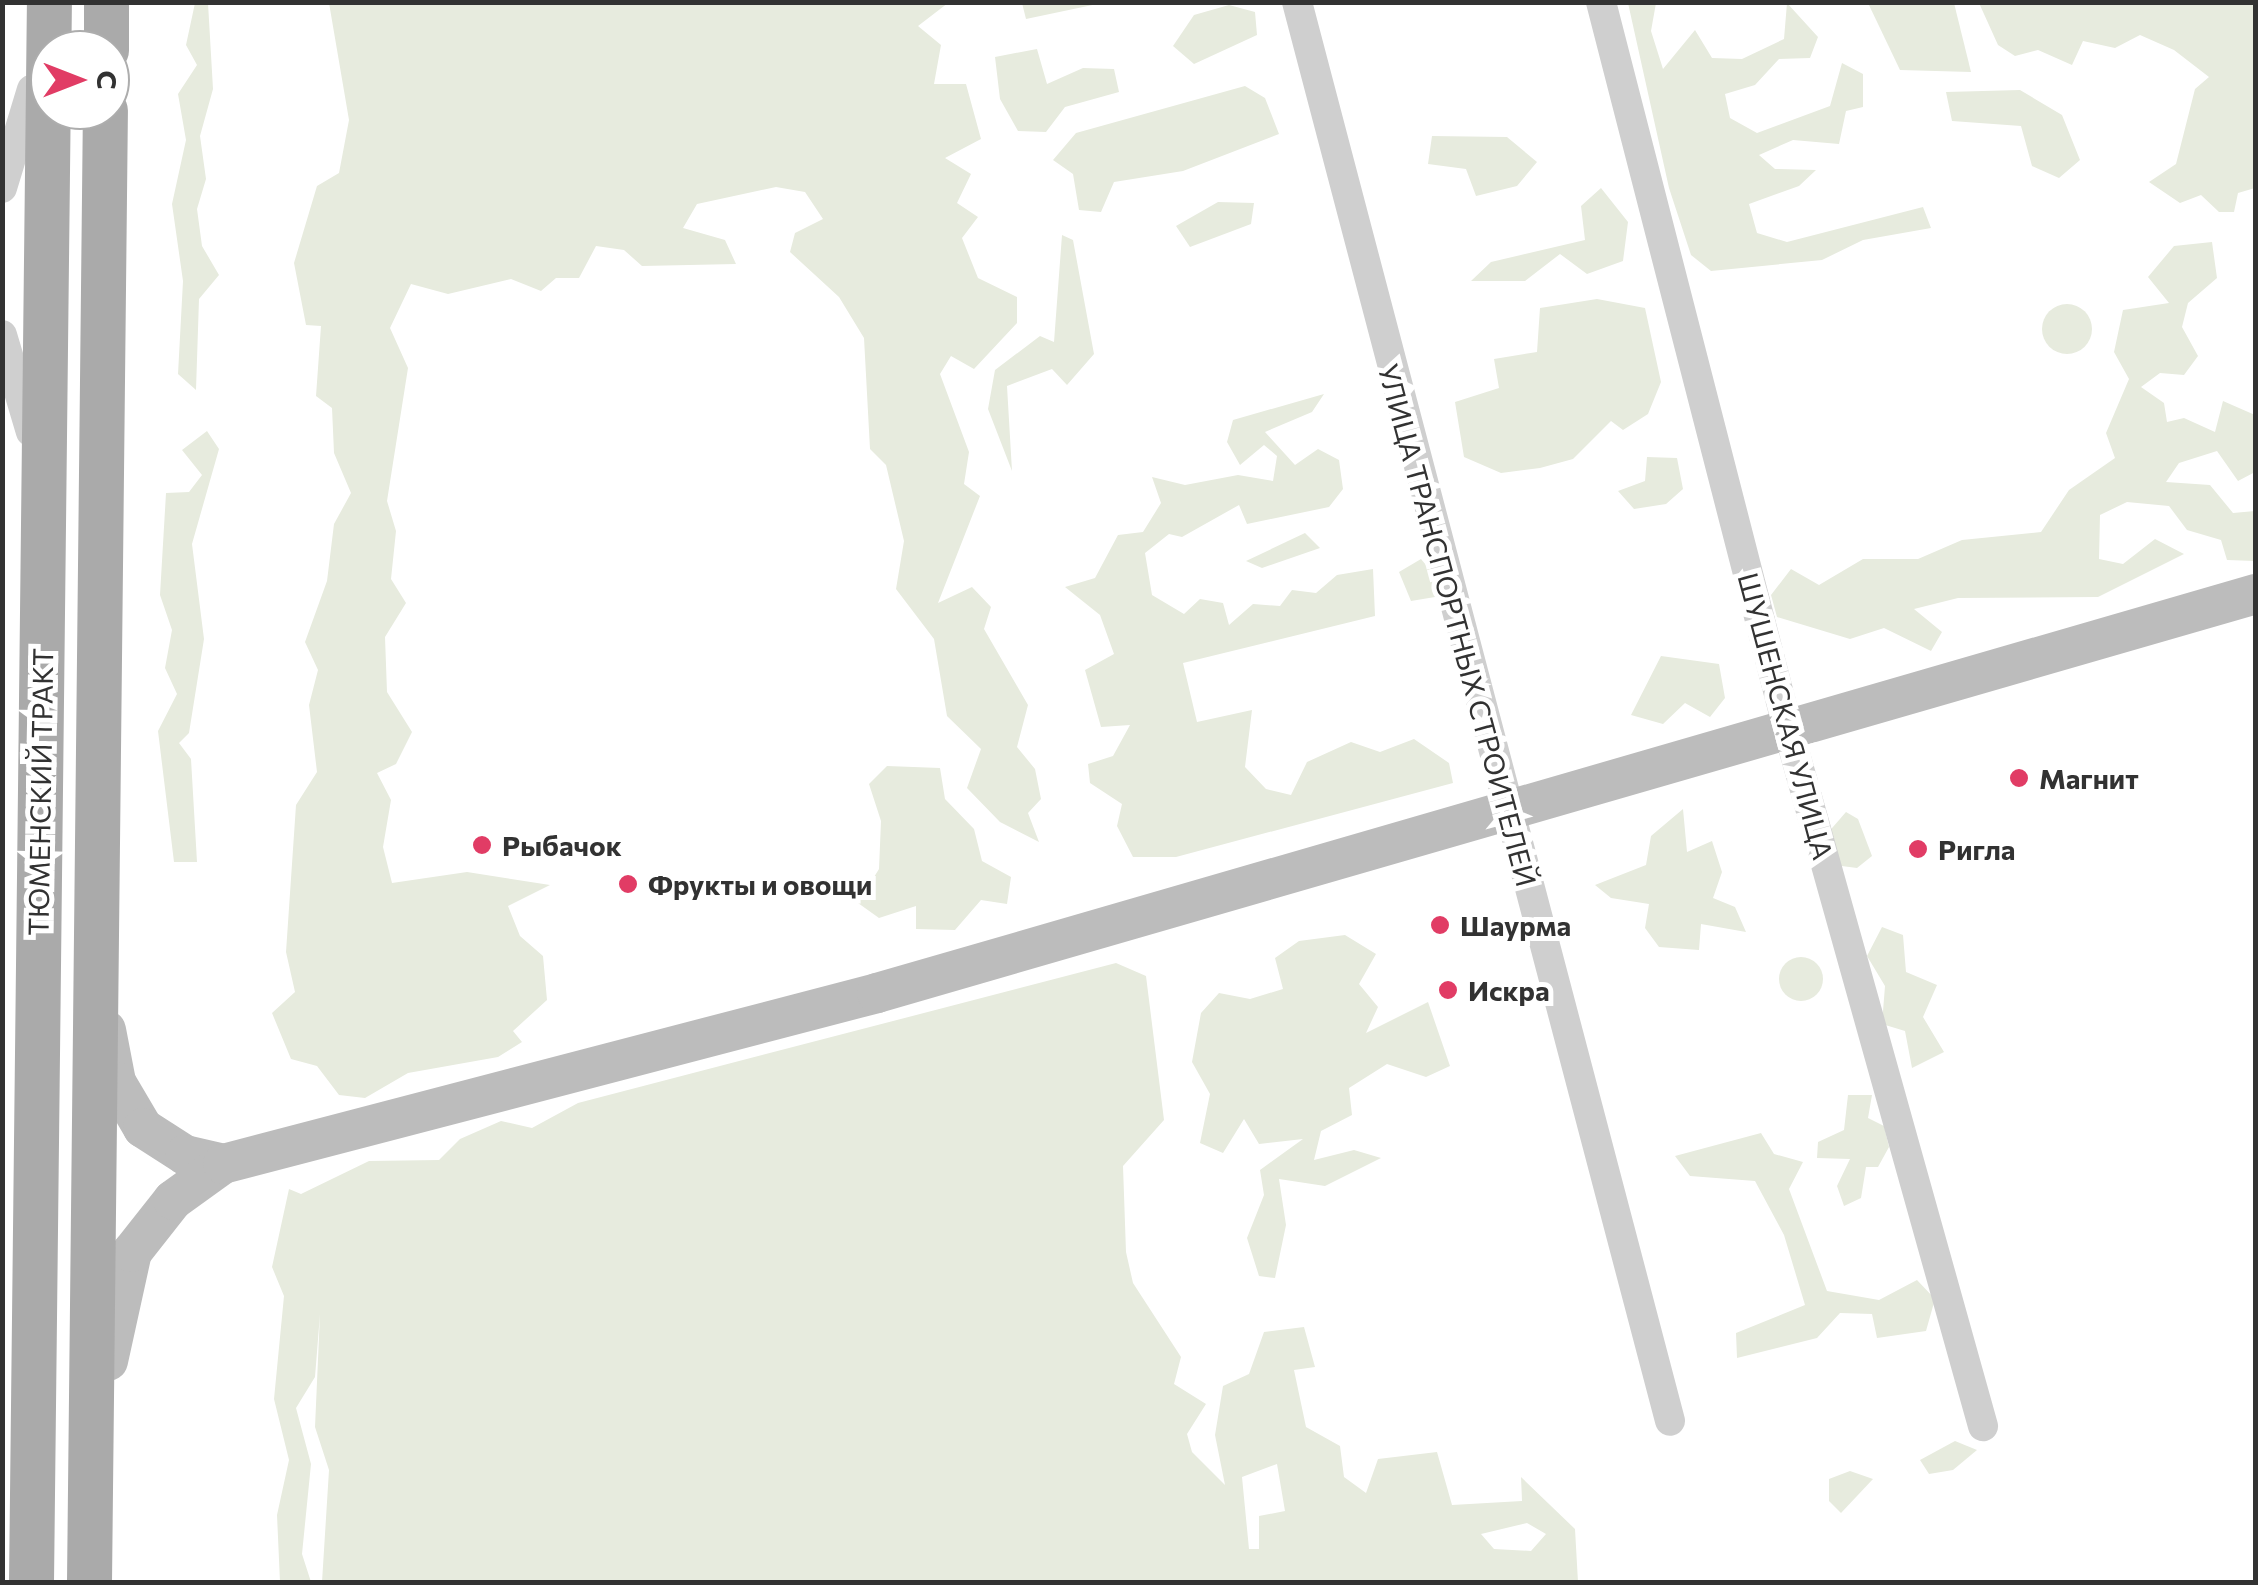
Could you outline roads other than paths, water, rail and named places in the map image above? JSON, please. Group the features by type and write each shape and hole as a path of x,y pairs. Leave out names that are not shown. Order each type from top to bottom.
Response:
{"main road":[{"name":"ТЮМЕНСКИЙ ТРАКТ","path":"31,1582 49,2"},
{"path":"106,2 106,30"},
{"name":"ТЮМЕНСКИЙ ТРАКТ","path":"89,1582 105,130"}],"street":[{"path":"2,188 22,146 49,2"},
{"name":"УЛИЦА ТРАНСПОРТНЫХ СТРОИТЕЛЕЙ","path":"1297,2 1503,806 1670,1421"},
{"name":"ШУШЕНСКАЯ УЛИЦА","path":"1600,2 1788,729 1982,1426"},
{"path":"2,335 43,493"},
{"path":"90,1518 122,1278 148,1226 224,1164 877,992 1503,806 1788,729 2256,594"},
{"path":"96,959 126,1106 162,1144 224,1164"}],"place":[{"name":"Магнит","path":"2019,778"},
{"name":"Рыбачок","path":"482,845"},
{"name":"Ригла","path":"1918,849"},
{"name":"Фрукты и овощи","path":"628,884"},
{"name":"Шаурма","path":"1440,925"},
{"name":"Искра","path":"1448,990"}]}
